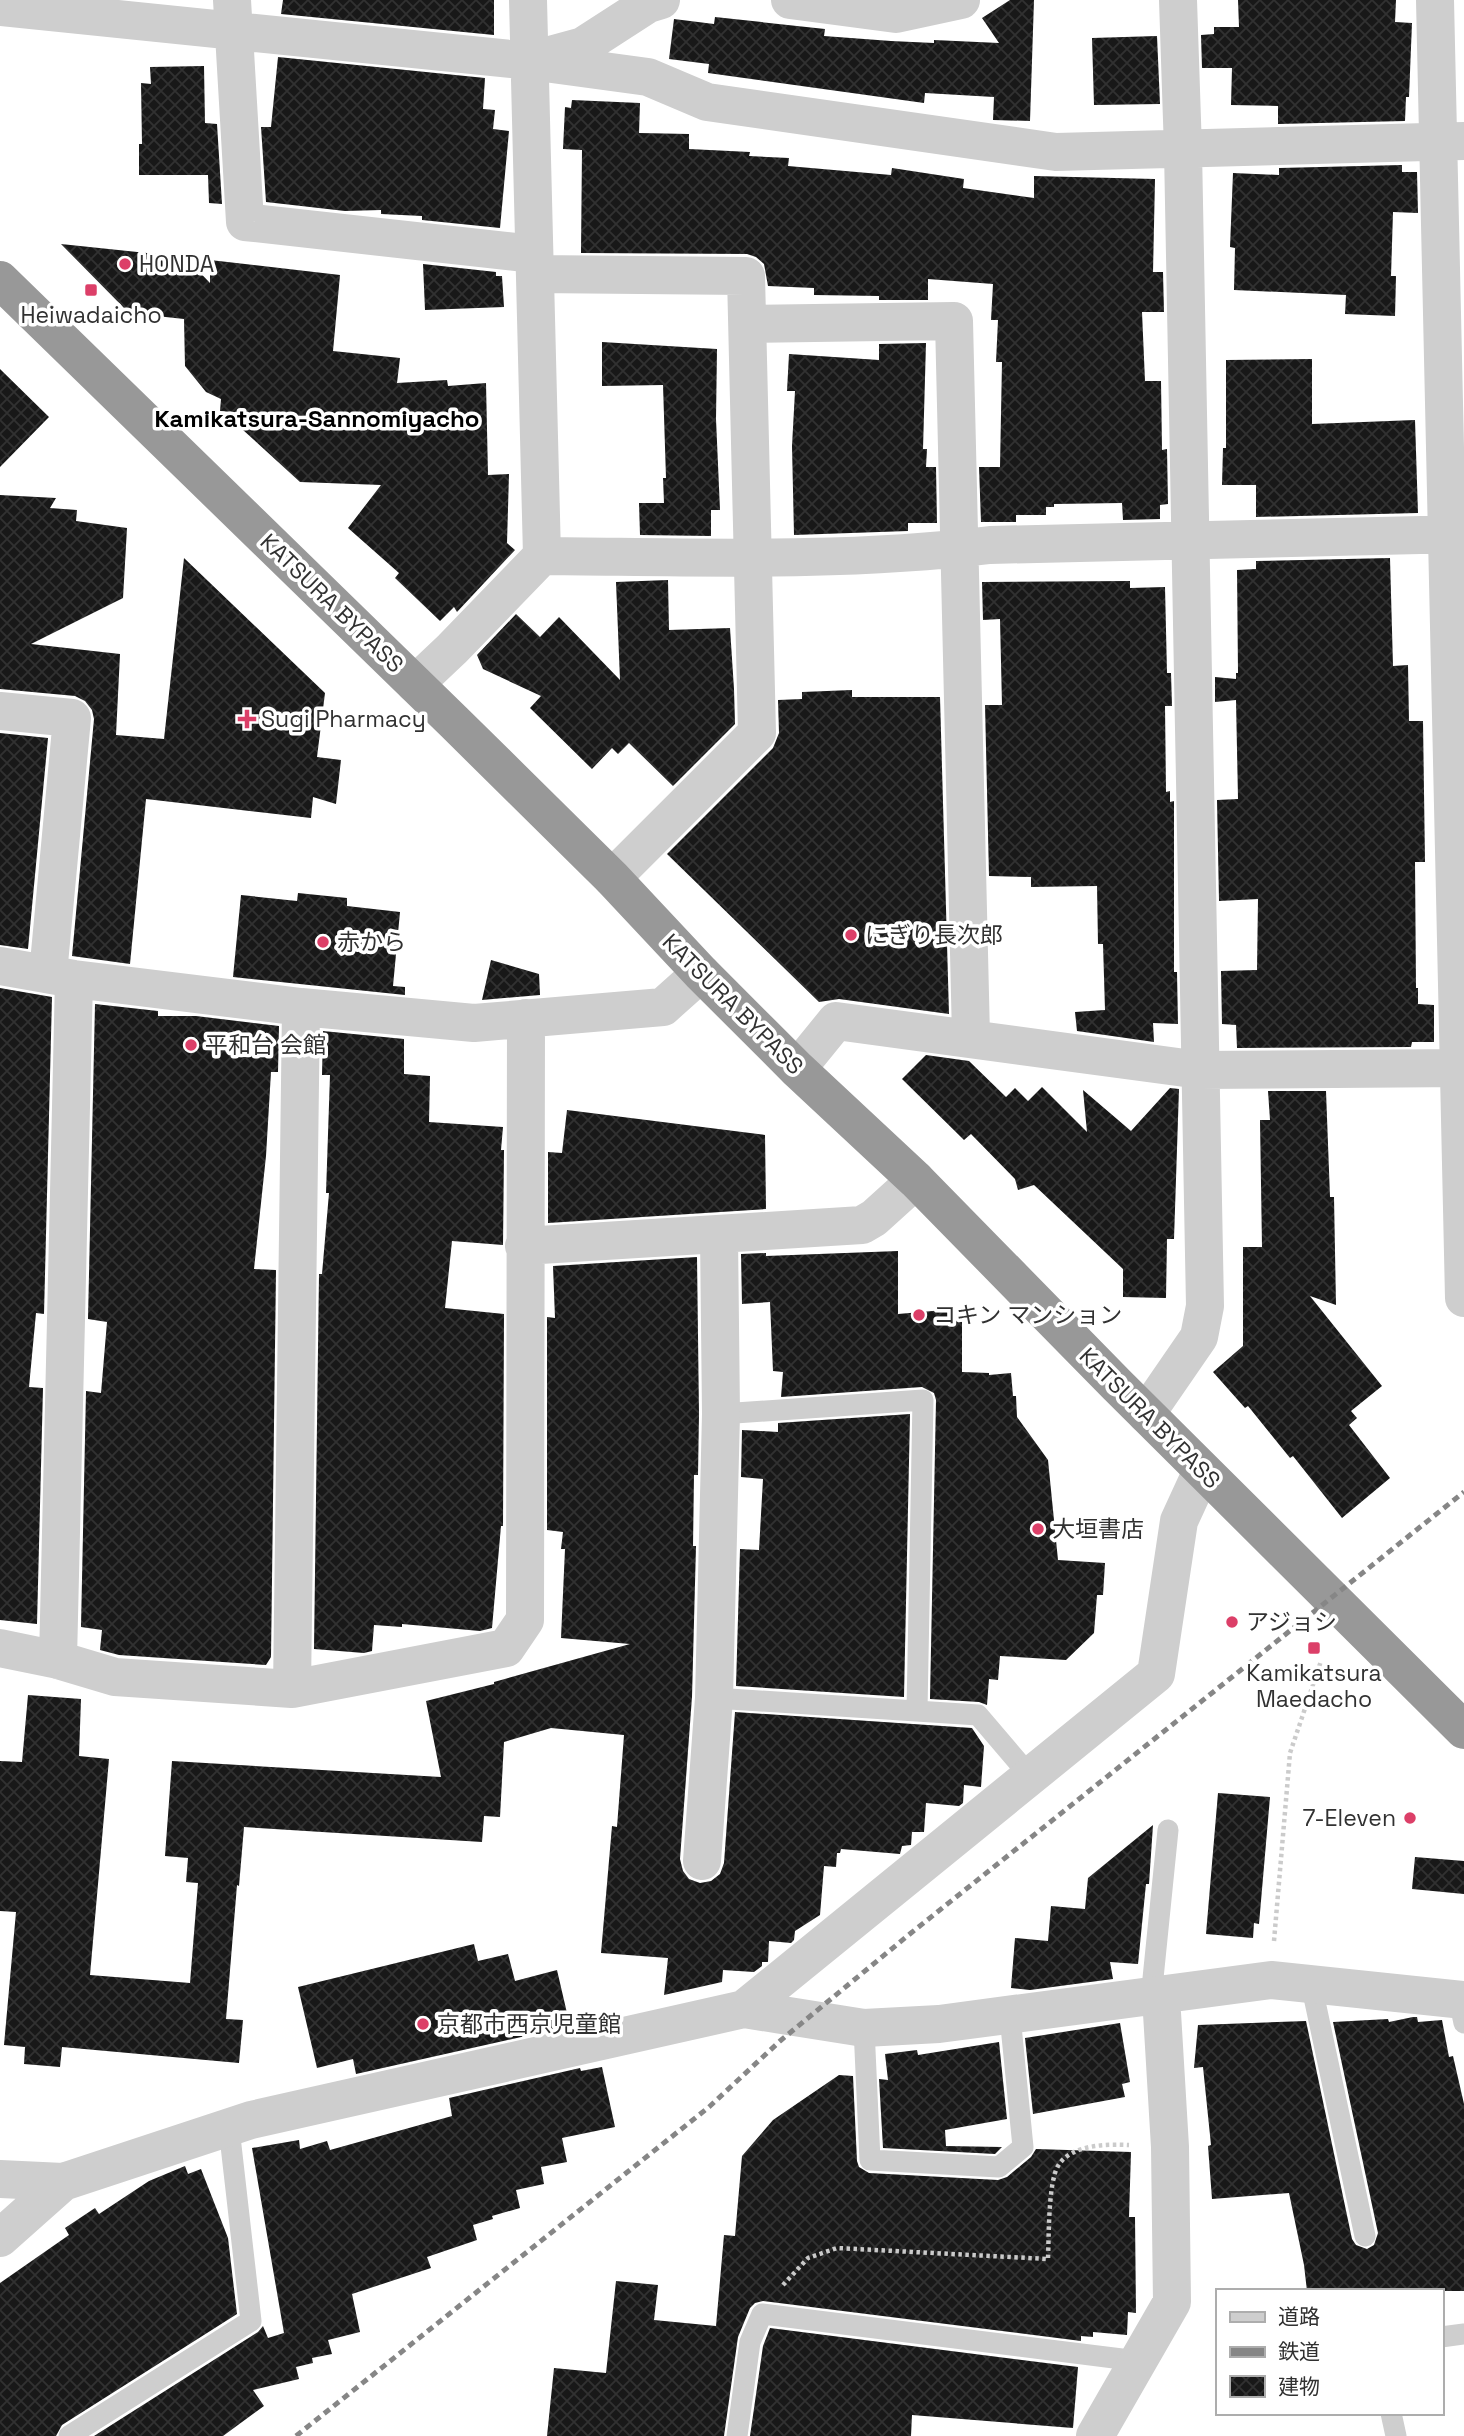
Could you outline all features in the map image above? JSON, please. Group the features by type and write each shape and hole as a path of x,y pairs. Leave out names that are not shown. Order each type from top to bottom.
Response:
{"highway":[{"name":"KATSURA BYPASS","path":"0,280 612,878 701,973 797,1069 916,1180 1202,1471 1464,1730"}],"street":[{"path":"415,684 542,556 528,0"},
{"path":"530,61 583,46 648,4 661,0"},
{"path":"790,0 896,14 961,0"},
{"path":"1146,1414 1199,1337 1205,1306 1178,0"},
{"path":"1435,0 1452,141 1464,1298"},
{"path":"0,7 233,16 648,77 707,103 1056,152 1452,141"},
{"path":"233,16 245,222 535,264 746,275 757,733 612,878"},
{"path":"749,324 954,321 971,1037"},
{"path":"542,556 754,558 930,553 990,545 1455,534"},
{"path":"0,711 72,718 61,977 58,1660"},
{"path":"0,965 61,977 301,1007 474,1023 663,1007 701,973"},
{"path":"292,1689 301,1007"},
{"path":"0,1648 58,1660 115,1677 292,1689 506,1648 525,1620 526,1018"},
{"path":"797,1069 836,1021 971,1037 1200,1070 1461,1068"},
{"path":"524,1246 862,1225 874,1218 916,1180"},
{"path":"702,1861 714,1698 720,1414 719,1235"},
{"path":"744,2009 1156,1674 1179,1521 1202,1471"},
{"path":"0,2179 63,2182 251,2120 744,2009 864,2028 939,2024 1271,1980 1311,1983 1462,2007"},
{"path":"1095,2436 1172,2302 1170,2147 1156,1997"},
{"path":"0,2238 63,2182"}],"lane":[{"path":"720,1414 923,1399 917,1710"},
{"path":"714,1698 978,1715 1030,1776"},
{"path":"1156,1997 1168,1829"},
{"path":"1311,1983 1365,2236"},
{"path":"864,2028 870,2160 999,2167 1023,2147 1010,2016"},
{"path":"69,2436 251,2321 229,2128"},
{"path":"737,2436 750,2342 762,2314 1138,2361"},
{"path":"1443,2337 1464,2334"},
{"path":"1391,2415 1396,2436"}],"path":[{"path":"1271,1980 1290,1753 1321,1661"},
{"path":"762,2314 783,2285 808,2258 837,2248 1048,2259 1053,2184 1058,2165 1073,2153 1093,2147 1170,2147"}],"building":[{"path":"283,0 494,0 494,35 281,14"},
{"path":"1010,0 1034,0 1030,121 993,120 994,97 925,93 924,103 708,73 709,64 669,59 674,19 714,24 715,17 825,29 824,36 934,43 934,40 999,43 982,18"},
{"path":"1238,0 1396,0 1395,22 1412,23 1409,97 1406,97 1405,121 1278,124 1278,106 1231,105 1232,68 1202,68 1201,35 1214,34 1214,27 1239,27"},
{"path":"1157,36 1160,104 1094,105 1092,38"},
{"path":"278,57 485,78 483,109 495,110 493,129 509,131 500,228 422,220 422,216 381,214 381,210 345,211 266,202 261,127 271,127"},
{"path":"204,66 205,123 217,124 222,204 209,203 208,175 139,175 139,144 142,144 141,83 151,84 150,67"},
{"path":"572,100 640,103 639,133 689,134 689,149 750,152 749,156 789,158 788,166 891,175 892,168 964,179 963,188 1034,198 1034,176 1155,179 1153,272 1163,272 1164,312 1142,312 1145,381 1161,381 1162,450 1167,449 1168,504 1160,505 1160,519 1123,520 1122,503 1054,504 1054,507 1046,507 1046,515 1016,515 1016,522 981,522 979,467 1000,467 1002,362 996,362 998,320 991,320 993,284 928,279 928,300 879,300 879,296 814,295 814,288 768,286 764,264 747,254 581,253 582,150 563,149 565,107 571,108"},
{"path":"1402,165 1402,172 1417,172 1418,213 1393,212 1391,276 1396,276 1395,316 1345,314 1346,295 1234,290 1235,248 1230,247 1233,173 1279,175 1279,168"},
{"path":"61,244 185,257 210,283 210,260 340,275 333,351 400,358 397,383 447,380 448,386 486,383 488,475 509,474 507,543 515,550 457,612 454,607 440,621 395,578 399,573 348,528 381,485 300,482 243,430 244,413 220,411 221,399 206,392 185,366 184,319 129,313"},
{"path":"423,264 496,272 496,276 502,276 504,307 425,310"},
{"path":"602,342 717,349 716,419 720,510 711,510 711,536 640,535 639,503 664,503 663,478 666,478 663,385 602,386"},
{"path":"926,343 923,449 927,449 926,467 936,467 937,523 908,523 908,531 794,535 792,446 795,391 787,391 789,354 879,360 879,344"},
{"path":"1312,359 1312,424 1415,420 1418,513 1256,517 1256,485 1222,485 1223,448 1226,448 1226,360"},
{"path":"0,369 49,417 0,467"},
{"path":"0,495 56,498 50,508 77,510 76,521 127,528 123,598 31,644 120,654 116,735 164,739 184,558 325,693 317,757 341,760 336,804 313,797 311,818 146,799 130,964 72,956 94,719 92,710 85,701 75,696 0,689"},
{"path":"1390,558 1393,666 1408,665 1409,721 1423,721 1425,862 1415,862 1416,988 1418,1004 1434,1005 1434,1042 1412,1042 1411,1047 1237,1048 1236,1025 1222,1024 1221,971 1257,970 1258,899 1219,901 1217,800 1238,799 1236,700 1215,702 1215,677 1236,679 1238,673 1237,570 1256,569 1256,561"},
{"path":"668,580 669,630 730,628 735,724 673,786 629,743 618,754 612,748 592,769 530,708 541,696 483,669 477,655 516,614 540,637 559,617 620,680 616,582"},
{"path":"1130,581 1130,588 1165,587 1167,673 1171,673 1172,706 1165,706 1166,792 1170,791 1170,802 1174,801 1174,972 1177,972 1178,1024 1153,1023 1154,1042 1077,1031 1075,1012 1105,1010 1103,944 1098,944 1097,886 1031,887 1031,877 989,876 985,705 1002,705 1000,619 983,620 982,582"},
{"name":"にぎり長次郎","path":"852,690 852,697 940,697 949,1014 839,999 819,1002 667,854 773,748 779,733 778,700 802,699 802,692"},
{"path":"0,733 48,738 28,949 0,945"},
{"path":"298,893 347,898 347,906 400,912 393,986 405,987 405,995 233,977 241,895 297,901"},
{"path":"491,960 539,974 540,995 482,1000"},
{"path":"0,988 52,997 44,1314 36,1313 29,1387 43,1388 37,1624 0,1620"},
{"path":"95,1004 158,1011 158,1016 196,1016 279,1026 278,1072 271,1072 266,1156 254,1269 276,1270 271,1657 266,1665 119,1655 100,1650 102,1630 81,1627 86,1391 101,1393 107,1322 88,1319"},
{"path":"323,1031 404,1039 404,1074 430,1076 429,1122 503,1127 503,1245 452,1241 445,1308 504,1314 503,1526 492,1628 480,1631 402,1624 402,1627 374,1625 372,1651 364,1653 314,1649 319,1274 322,1274 329,1193 326,1193 330,1075 322,1075"},
{"path":"926,1055 969,1061 1006,1097 1015,1088 1028,1101 1042,1087 1087,1132 1083,1090 1131,1131 1170,1088 1179,1089 1174,1239 1167,1239 1166,1298 1123,1297 1123,1269 1034,1185 1018,1190 1015,1179 971,1134 964,1140 902,1079"},
{"path":"1268,1091 1326,1091 1330,1197 1334,1197 1336,1305 1310,1296 1382,1386 1351,1411 1357,1418 1349,1425 1390,1478 1342,1518 1293,1456 1290,1458 1248,1406 1245,1408 1213,1372 1243,1346 1243,1247 1262,1247 1260,1120 1270,1120"},
{"path":"567,1110 765,1135 766,1209 548,1223 548,1152 562,1153"},
{"path":"898,1251 898,1314 944,1310 962,1322 962,1372 989,1375 1011,1373 1017,1417 1048,1460 1058,1560 1105,1563 1103,1595 1097,1595 1094,1633 1066,1660 1000,1656 998,1680 989,1679 987,1705 979,1702 930,1699 934,1393 922,1387 781,1397 783,1372 773,1371 770,1302 742,1304 741,1254 766,1253 766,1256"},
{"path":"697,1257 698,1475 694,1475 693,1546 696,1546 692,1697 680,1859 683,1871 689,1879 700,1883 711,1881 720,1874 724,1863 735,1712 972,1728 984,1746 981,1787 964,1785 963,1803 959,1806 926,1803 924,1832 912,1832 911,1845 902,1846 900,1854 841,1849 840,1853 837,1853 836,1867 824,1866 820,1915 795,1931 791,1943 769,1941 768,1962 762,1962 762,1966 754,1972 723,1970 722,1982 664,1995 668,1958 601,1953 612,1826 617,1827 624,1735 551,1728 504,1742 500,1817 484,1816 482,1842 244,1827 226,2019 243,2020 239,2063 62,2047 60,2067 24,2064 25,2047 4,2045 16,1912 0,1911 0,1761 22,1762 28,1695 81,1699 79,1756 109,1759 90,1975 190,1983 198,1883 186,1882 188,1858 165,1856 172,1761 441,1777 426,1701 630,1644 561,1638 565,1549 561,1549 563,1532 547,1530 547,1317 555,1318 553,1266"},
{"path":"910,1414 904,1697 736,1686 740,1549 759,1550 763,1479 741,1477 742,1430 778,1432 778,1423"},
{"path":"1218,1793 1270,1797 1259,1924 1254,1923 1253,1938 1206,1934"},
{"path":"1153,1825 1149,1884 1146,1884 1138,1964 1110,1962 1113,1979 1030,1990 1011,1988 1015,1938 1048,1941 1051,1906 1085,1909 1088,1878"},
{"path":"1415,1857 1464,1861 1464,1894 1412,1889"},
{"path":"474,1944 478,1961 508,1954 515,1981 557,1970 570,2026 356,2074 353,2059 317,2068 298,1987"},
{"path":"1413,2017 1417,2017 1418,2022 1442,2020 1449,2057 1453,2056 1464,2104 1464,2291 1307,2289 1289,2193 1212,2199 1208,2146 1211,2145 1203,2067 1194,2068 1198,2025 1306,2021 1352,2239 1356,2245 1367,2249 1374,2245 1378,2233 1333,2022 1388,2019 1389,2022"},
{"path":"1120,2023 1130,2082 1122,2084 1125,2097 1033,2114 1025,2038"},
{"path":"999,2042 1007,2119 945,2130 946,2146 1002,2147 995,2154 883,2148 879,2079 888,2080 885,2054 917,2050 918,2055"},
{"path":"602,2067 615,2127 562,2138 567,2162 541,2167 544,2184 516,2190 520,2208 473,2225 477,2240 427,2257 431,2268 352,2294 360,2332 328,2340 332,2354 312,2358 313,2363 296,2367 299,2379 253,2390 264,2406 223,2436 94,2436 258,2332 263,2326 268,2338 284,2333 252,2148 299,2140 300,2149 327,2141 330,2150 452,2116 449,2098 580,2068 581,2071"},
{"path":"839,2075 853,2076 857,2161 859,2167 869,2173 998,2180 1007,2177 1031,2157 1036,2149 1131,2152 1129,2217 1135,2217 1136,2313 1128,2312 1127,2335 1093,2332 1093,2337 1081,2336 1081,2341 763,2301 750,2308 738,2337 724,2436 547,2436 554,2368 606,2373 616,2281 658,2285 654,2320 716,2326 724,2235 735,2236 742,2156 773,2120"},
{"path":"185,2166 188,2174 201,2169 228,2238 237,2314 62,2425 56,2436 0,2436 0,2283 69,2235 65,2228 95,2208 99,2214 149,2181"},
{"path":"770,2328 1078,2367 1073,2428 912,2415 911,2436 750,2436 763,2346"}],"railway":[{"path":"296,2436 709,2107 780,2041 911,1933 1464,1492"}],"place":[{"name":"HONDA","path":"125,264"},
{"name":"Heiwadaicho","path":"91,290"},
{"name":"Sugi Pharmacy","path":"247,719"},
{"name":"にぎり長次郎","path":"851,935"},
{"name":"赤から","path":"323,942"},
{"name":"平和台 会館","path":"191,1045"},
{"name":"コキン マンション","path":"919,1315"},
{"name":"大垣書店","path":"1038,1529"},
{"name":"アジョシ","path":"1232,1622"},
{"name":"Kamikatsura Maedacho","path":"1314,1648"},
{"name":"7-Eleven","path":"1410,1818"},
{"name":"京都市西京児童館","path":"423,2024"}],"district":[{"name":"Kamikatsura-Sannomiyacho","path":"317,419"}]}
